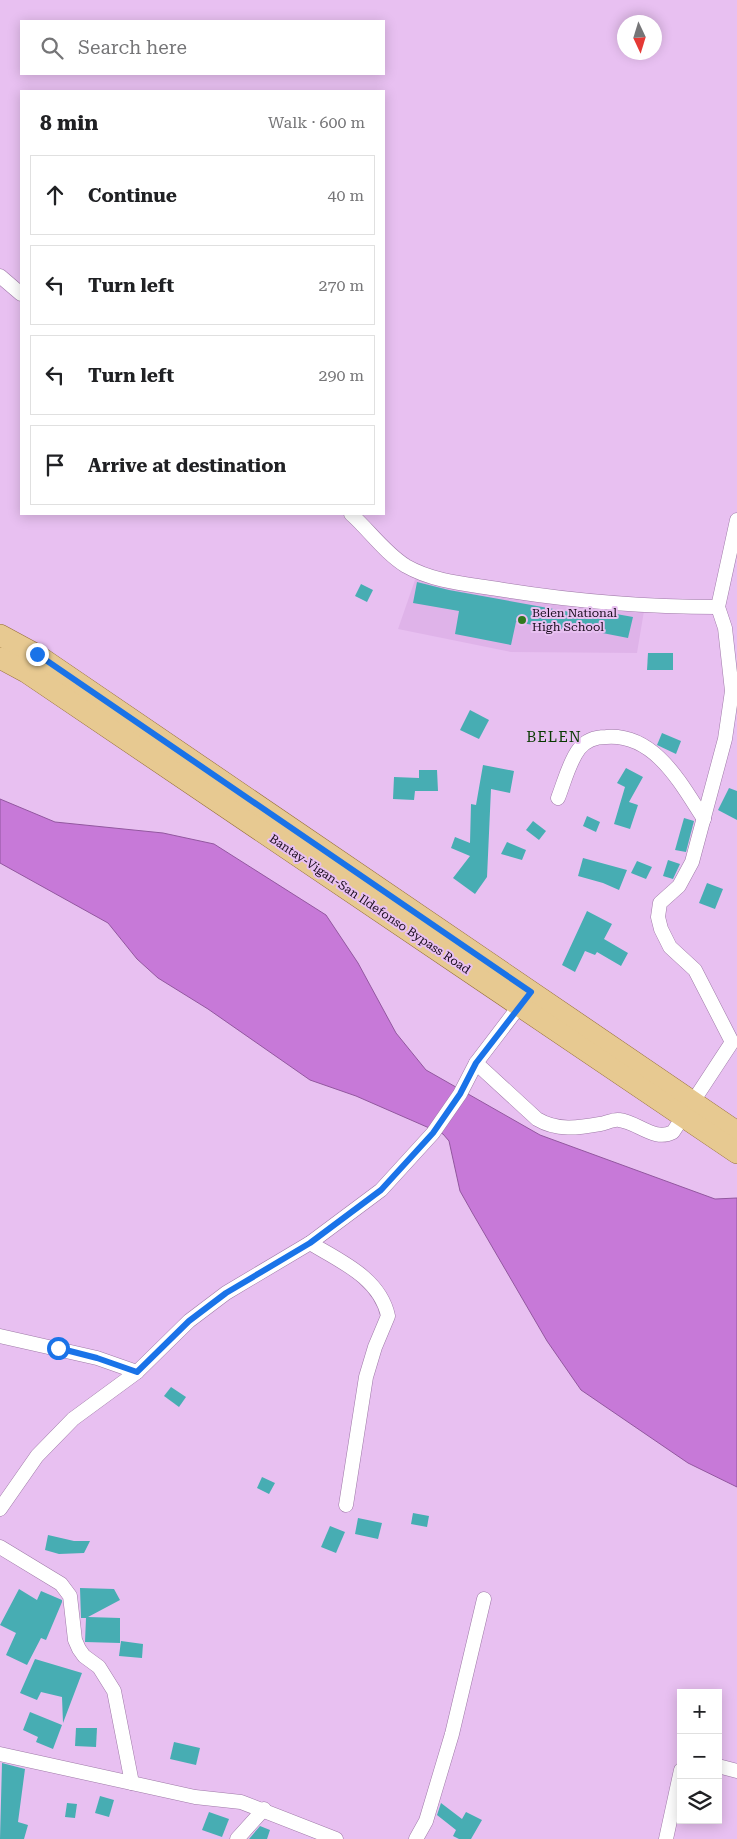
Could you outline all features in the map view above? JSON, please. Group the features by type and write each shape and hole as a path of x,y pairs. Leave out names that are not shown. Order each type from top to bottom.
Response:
{"main road":[{"name":"Bantay-Vigan-San Ildefonso Bypass Road","path":"0,635 37,654 687,1109 737,1153"},
{"name":"Bantay-Vigan-San Ildefonso Bypass Road","path":"0,658 26,672 526,998"},
{"name":"Bantay-Vigan-San Ildefonso Bypass Road","path":"687,1109 737,1132"}],"street":[{"path":"0,276 20,293"},
{"path":"352,515 405,565 424,575 447,581 572,601 641,606 718,607"},
{"path":"476,1063 537,1119 549,1126 562,1128 619,1120 659,1136 667,1136 673,1132 687,1109 735,1044 695,970 670,947 661,929 658,917 660,903 679,886 692,862 725,739 732,691 725,628 718,607 737,520"},
{"path":"558,798 574,757 586,742 596,738 626,738 645,746 657,755 677,777 704,819"},
{"path":"0,1509 37,1456 73,1419 137,1372 189,1321 226,1293 310,1243 381,1190 433,1133 460,1094 476,1063 526,998"},
{"path":"310,1243 365,1276 379,1295 388,1316 374,1347 366,1378 346,1505"},
{"path":"0,1336 97,1358 137,1372"},
{"path":"0,1547 61,1584 70,1596 75,1640 84,1656 99,1668 114,1691 132,1783"},
{"path":"416,1839 426,1821 452,1734 484,1599"},
{"path":"0,1754 195,1797 241,1802 264,1809 336,1839"},
{"path":"722,1767 737,1770"},
{"path":"666,1839 679,1779"},
{"path":"237,1839 264,1809"}],"shaded area":[{"name":"Belen National High School","path":"416,577 644,611 637,653 511,652 398,629"},
{"path":"0,799 55,822 163,833 214,844 326,915 358,963 396,1033 426,1070 540,1135 715,1199 737,1198 737,1487 688,1463 581,1390 547,1341 460,1191 449,1141 443,1134 356,1096 310,1080 208,1009 158,978 137,959 108,923 0,863"}],"building":[{"path":"417,582 449,590 570,612 571,610 593,614 594,610 633,617 628,638 587,630 586,632 562,628 562,630 516,622 511,645 455,634 459,611 413,603"},
{"path":"361,584 373,590 367,602 355,596"},
{"path":"648,653 673,653 673,670 647,670"},
{"path":"470,710 489,720 479,739 460,730"},
{"path":"662,733 681,741 676,754 657,745"},
{"path":"483,765 514,771 510,793 491,789 487,877 475,894 453,878 470,856 451,848 455,837 470,843 471,804 476,805"},
{"path":"626,768 643,777 629,802 638,805 630,829 614,824 625,787 617,783"},
{"path":"419,770 437,770 438,791 415,791 414,800 393,799 394,777 419,778"},
{"path":"729,788 737,791 737,820 718,810"},
{"path":"587,816 600,822 596,832 583,826"},
{"path":"684,818 694,821 686,852 675,850"},
{"path":"533,821 546,831 539,840 526,830"},
{"path":"507,842 526,850 522,860 501,854"},
{"path":"583,858 627,870 619,890 578,876"},
{"path":"668,860 680,864 673,879 663,876"},
{"path":"637,861 652,867 646,879 631,873"},
{"path":"707,883 723,889 715,909 699,903"},
{"path":"587,911 612,924 604,939 628,953 621,966 597,952 595,955 585,951 575,972 562,965"},
{"path":"171,1387 186,1397 179,1407 164,1396"},
{"path":"262,1477 275,1483 269,1494 257,1488"},
{"path":"413,1513 429,1516 427,1527 411,1524"},
{"path":"358,1518 382,1523 378,1539 355,1534"},
{"path":"330,1526 345,1532 336,1553 321,1547"},
{"path":"48,1535 74,1541 90,1541 84,1553 59,1554 45,1550"},
{"path":"80,1588 114,1589 120,1600 88,1617 120,1618 120,1643 85,1642 86,1618 81,1618"},
{"path":"19,1589 37,1600 41,1591 62,1600 46,1640 41,1638 27,1665 6,1655 16,1633 0,1625"},
{"path":"121,1641 143,1644 142,1658 119,1656"},
{"path":"35,1659 82,1673 63,1723 62,1697 41,1692 37,1700 20,1693"},
{"path":"30,1712 62,1725 53,1749 36,1742 38,1737 23,1730"},
{"path":"76,1728 97,1728 96,1747 75,1746"},
{"path":"174,1742 200,1748 196,1765 170,1759"},
{"path":"2,1763 25,1769 18,1822 28,1825 24,1839 0,1839"},
{"path":"100,1796 114,1800 109,1817 95,1813"},
{"path":"67,1803 77,1804 75,1818 65,1817"},
{"path":"441,1803 462,1819 466,1812 482,1820 471,1839 459,1839 453,1836 456,1830 437,1815"},
{"path":"209,1812 229,1819 222,1837 202,1830"},
{"path":"260,1826 270,1830 267,1839 249,1839"}],"place":[{"name":"Belen National High School","path":"522,620"}],"district":[{"name":"BELEN","path":"554,737"}],"route":[{"path":"37,654 531,992 476,1063 460,1094 433,1133 381,1190 345,1218 310,1243 226,1293 189,1321 137,1372 97,1358 58,1348"}]}
